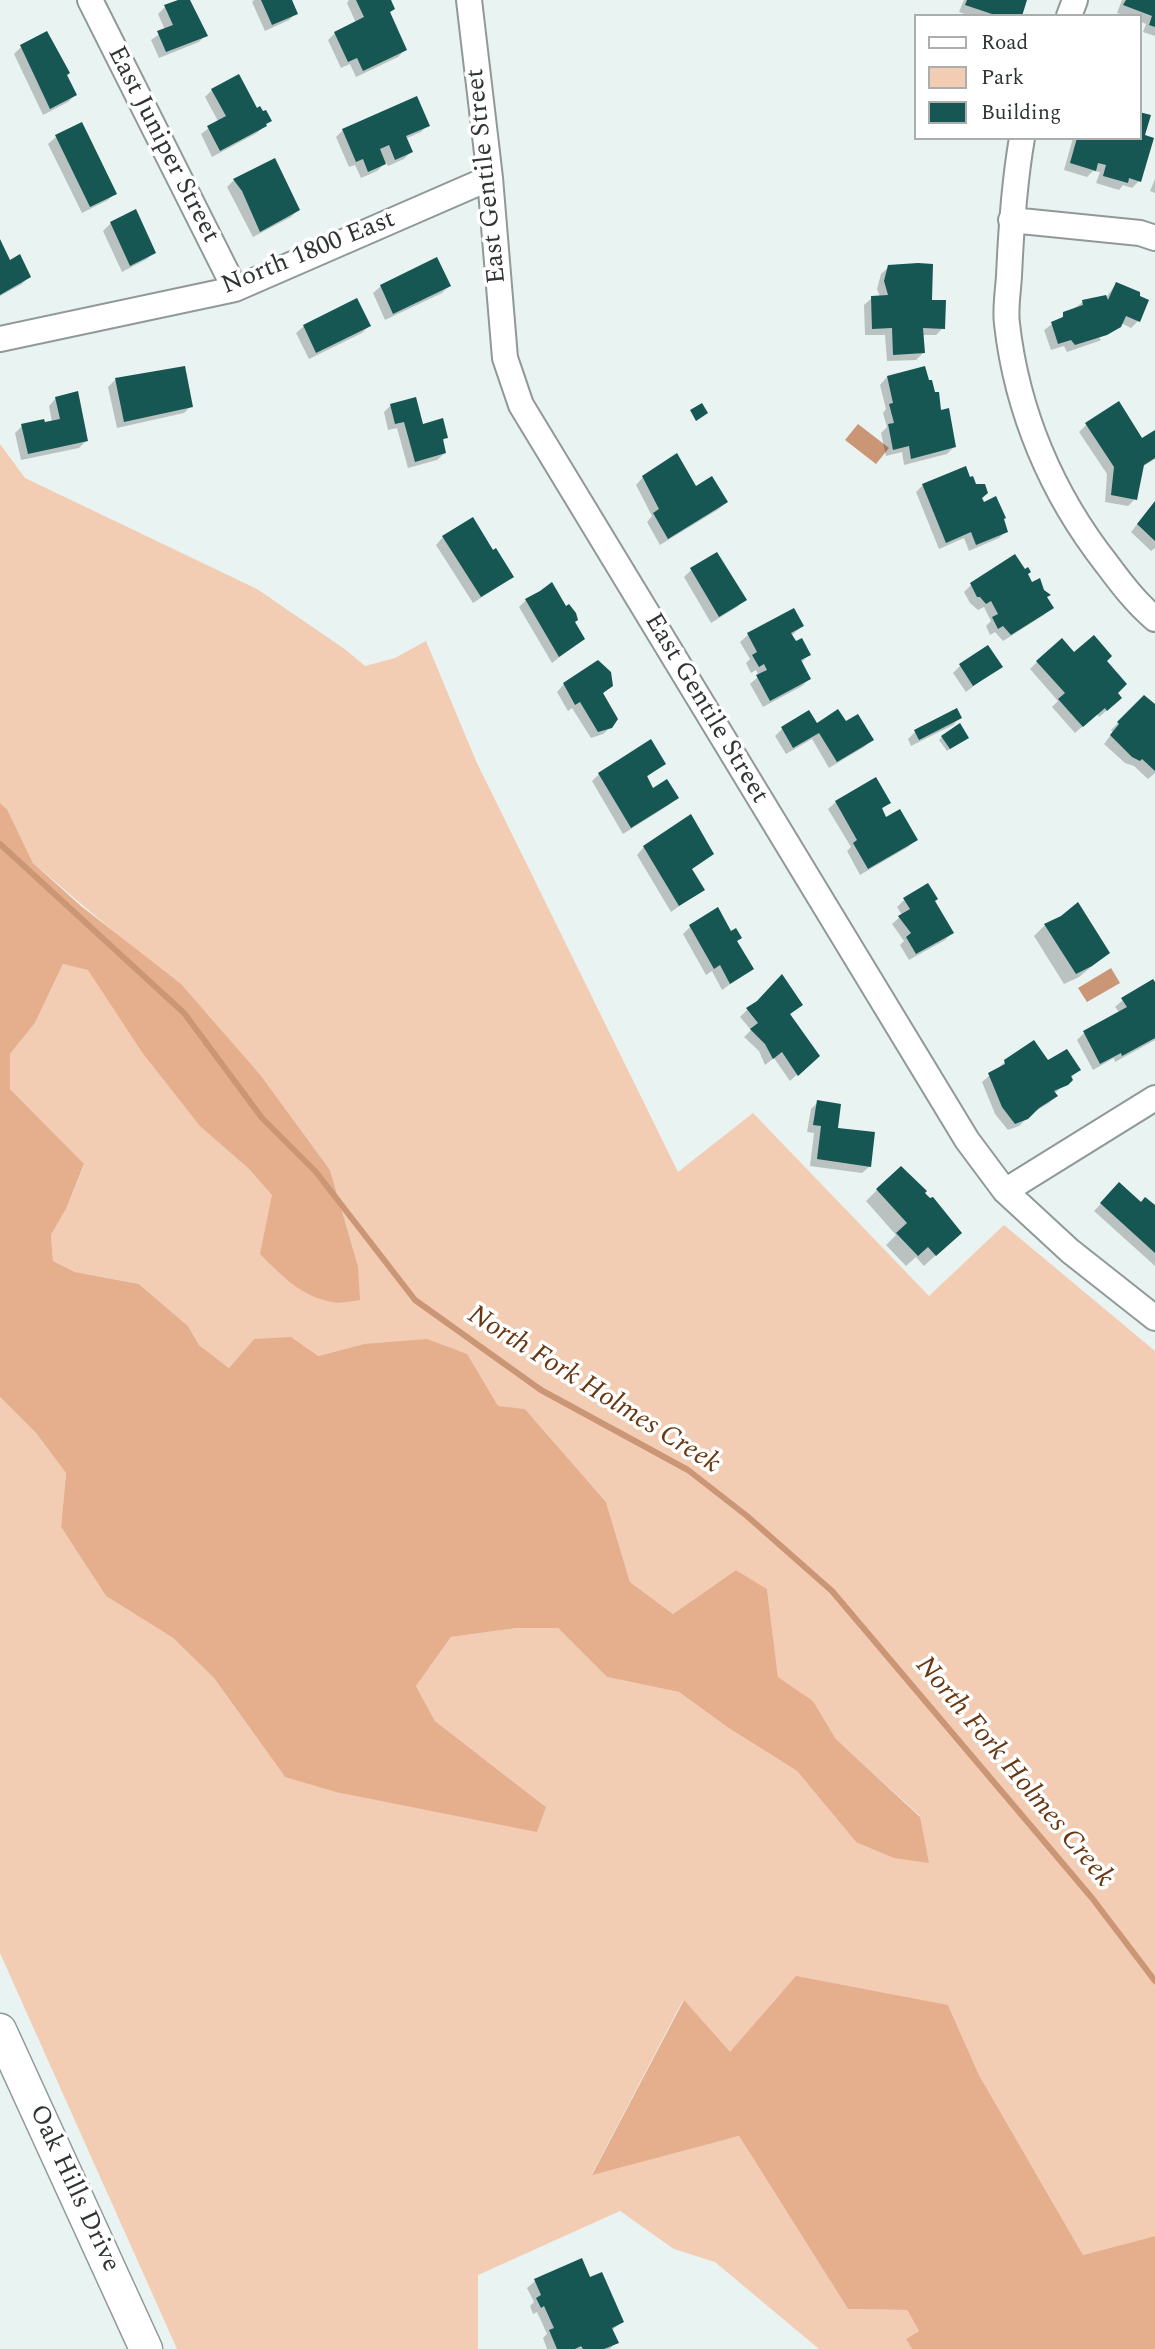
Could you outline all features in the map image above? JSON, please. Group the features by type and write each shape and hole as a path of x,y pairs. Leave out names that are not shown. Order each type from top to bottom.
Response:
{"main road":[{"name":"Oak Hills Drive","path":"0,2029 146,2349"}],"street":[{"name":"East Juniper Street","path":"90,0 235,289"},
{"name":"East Gentile Street","path":"469,0 490,178 505,358 521,405 960,1129 1005,1191 1070,1251 1155,1318"},
{"path":"1022,140 1011,220 1007,323 1020,391 1038,449 1063,500 1096,551 1136,602 1155,619"},
{"name":"North 1800 East","path":"0,339 235,289 490,178"},
{"path":"1011,220 1140,233 1155,238"},
{"path":"1005,1191 1155,1098"}],"green space":[{"path":"0,444 25,478 257,589 365,666 395,658 426,641 476,761 678,1172 753,1113 929,1296 1004,1225 1155,1351 1155,2236 1083,2255 979,2075 948,2005 729,2053 683,2000 592,2174 739,2136 848,2309 907,2310 919,2331 906,2339 912,2349 819,2349 715,2262 674,2249 620,2211 478,2275 478,2349 177,2349 0,1953 0,1397 36,1433 66,1473 61,1527 106,1596 173,1638 214,1678 285,1777 545,1806 435,1721 416,1686 451,1637 517,1628 558,1628 607,1677 679,1692 727,1727 797,1771 856,1842 920,1816 836,1739 813,1701 778,1678 767,1589 736,1570 673,1614 630,1582 606,1502 525,1409 498,1407 466,1354 364,1344 318,1356 254,1339 229,1368 199,1345 188,1326 139,1284 75,1272 53,1261 51,1235 66,1209 84,1165 10,1089 10,1054 35,1023 63,964 88,969 141,1051 273,1195 358,1266 330,1170 262,1077 126,942 33,863 7,809 0,803"}],"shaded area":[{"path":"858,424 889,448 876,464 845,440"},
{"path":"0,803 7,809 33,863 81,906 181,984 262,1077 330,1170 358,1266 360,1300 335,1303 311,1295 284,1277 260,1254 272,1195 248,1168 200,1126 141,1051 88,970 63,964 35,1023 10,1054 10,1089 84,1164 66,1209 51,1235 53,1261 75,1272 139,1284 188,1326 199,1345 229,1368 254,1339 291,1337 318,1356 364,1344 427,1339 467,1354 498,1406 525,1409 606,1502 630,1582 673,1614 736,1570 767,1589 778,1677 813,1701 836,1739 920,1817 929,1863 894,1858 856,1842 797,1771 727,1727 679,1692 607,1677 558,1628 517,1628 451,1637 416,1686 435,1721 546,1807 537,1832 336,1792 285,1777 214,1678 173,1638 106,1596 61,1527 66,1473 36,1433 0,1397"},
{"path":"1111,968 1120,983 1087,1002 1078,988"},
{"path":"796,1976 948,2005 979,2075 1083,2255 1155,2236 1155,2349 912,2349 906,2339 919,2331 907,2310 848,2309 739,2136 592,2175 684,2000 730,2052"}],"building":[{"path":"178,0 190,0 208,36 166,52 157,31 173,25 164,5"},
{"path":"261,0 292,0 298,14 272,25"},
{"path":"356,0 391,0 395,9 390,12 407,50 363,71 357,58 348,62 334,32 364,17"},
{"path":"967,0 1027,0 1023,14 992,14 965,5"},
{"path":"1126,0 1155,0 1155,27 1149,25 1152,16 1123,5"},
{"path":"47,31 70,73 67,75 77,95 50,109 20,45"},
{"path":"239,74 257,108 260,106 263,111 266,110 272,121 220,151 207,126 226,116 211,89"},
{"path":"417,96 430,126 406,136 413,152 395,160 389,145 380,149 386,164 368,172 363,159 356,162 342,129"},
{"path":"1141,112 1151,115 1145,135 1154,138 1141,182 1129,178 1128,183 1103,176 1106,165 1098,163 1096,171 1070,163 1076,140 1141,140"},
{"path":"82,122 117,194 90,207 55,135"},
{"path":"275,158 300,210 260,232 242,191 233,179"},
{"path":"136,209 156,253 130,266 110,222"},
{"path":"0,239 10,260 20,254 31,277 0,295"},
{"path":"437,257 451,286 393,314 380,285"},
{"path":"933,264 932,300 946,300 945,329 923,328 925,353 893,355 892,328 872,329 871,296 888,295 884,281 888,265"},
{"path":"1116,282 1140,292 1140,296 1149,300 1140,322 1126,316 1121,327 1107,335 1075,345 1071,340 1058,344 1051,322 1063,317 1063,312 1083,305 1082,300 1106,295 1108,300"},
{"path":"357,298 371,326 316,353 303,325"},
{"path":"185,366 193,407 124,422 115,378"},
{"path":"925,366 935,392 939,392 941,410 949,408 956,447 911,459 909,446 893,450 888,424 894,423 889,404 893,403 887,376"},
{"path":"78,391 88,441 28,454 21,424 60,419 55,397"},
{"path":"416,397 423,424 443,418 448,438 443,439 446,453 415,462 404,422 395,424 390,404"},
{"path":"1119,401 1142,438 1155,430 1155,458 1144,465 1137,500 1111,495 1114,467 1085,423"},
{"path":"702,403 708,413 696,421 690,410"},
{"path":"677,453 696,486 712,476 728,502 668,539 653,513 659,509 642,476"},
{"path":"966,466 976,484 985,484 988,493 982,498 984,502 996,496 1006,518 1004,519 1008,532 976,545 971,532 946,543 922,484"},
{"path":"1155,501 1155,541 1137,524"},
{"path":"473,517 493,550 496,548 514,577 481,597 442,536"},
{"path":"717,552 747,600 719,617 690,568"},
{"path":"1015,554 1025,569 1028,567 1032,582 1040,578 1044,590 1051,595 1047,597 1054,608 1011,635 1003,626 998,629 992,617 998,614 991,601 986,604 977,597 970,583"},
{"path":"552,582 566,606 569,604 576,613 578,620 575,622 585,639 559,657 525,599"},
{"path":"794,608 804,626 791,633 796,641 802,638 811,655 801,660 811,679 770,701 756,675 767,670 764,664 759,667 752,655 757,652 747,633"},
{"path":"1094,635 1112,656 1107,661 1127,684 1118,693 1122,698 1107,711 1105,708 1083,727 1058,699 1065,693 1036,661 1062,638 1074,652"},
{"path":"988,645 1003,667 973,686 959,664"},
{"path":"598,660 611,672 613,686 603,693 618,719 612,728 598,732 580,702 575,705 563,683"},
{"path":"1144,695 1155,704 1155,771 1142,759 1140,761 1132,757 1110,735 1119,724 1117,722"},
{"path":"957,708 962,718 919,740 914,730"},
{"path":"838,709 846,721 858,714 874,740 837,762 819,733 793,748 781,727 809,710 817,723"},
{"path":"960,723 969,738 950,749 941,736"},
{"path":"651,739 666,764 647,776 653,788 667,779 679,798 631,828 598,773"},
{"path":"876,777 891,803 882,808 886,817 900,809 918,840 868,869 853,843 857,840 835,801"},
{"path":"691,814 714,854 692,869 705,890 679,906 643,846"},
{"path":"928,883 954,933 916,954 906,937 911,933 898,916 910,909 903,898"},
{"path":"1078,902 1110,953 1076,974 1044,924 1061,916"},
{"path":"718,907 731,931 736,928 742,938 737,941 754,969 730,984 720,965 714,969 689,925"},
{"path":"782,974 803,1005 790,1014 820,1056 798,1076 782,1052 773,1059 765,1044 750,1029 758,1023 746,1008 757,1001"},
{"path":"1153,979 1155,1038 1122,1056 1121,1053 1100,1064 1083,1031 1127,1007 1121,998"},
{"path":"1034,1040 1048,1060 1067,1049 1081,1070 1071,1076 1073,1080 1068,1085 1054,1091 1058,1096 1028,1119 1015,1124 1002,1107 988,1073 1005,1064 1004,1060"},
{"path":"817,1100 841,1104 838,1128 875,1132 871,1167 817,1159 821,1126 813,1125"},
{"path":"901,1166 927,1191 925,1193 930,1198 933,1197 962,1233 936,1256 928,1247 918,1256 896,1233 907,1223 876,1189"},
{"path":"1119,1182 1141,1202 1145,1197 1155,1205 1155,1253 1100,1203"},
{"path":"582,2258 590,2277 602,2272 624,2322 612,2328 619,2343 604,2349 583,2349 581,2346 575,2349 557,2349 549,2330 554,2328 544,2306 541,2308 536,2298 541,2295 534,2279"}],"waterway":[{"name":"North Fork Holmes Creek","path":"0,844 184,1013 262,1118 316,1172 415,1300 541,1390 688,1470 747,1516 832,1591 1092,1898 1155,1981"}]}
